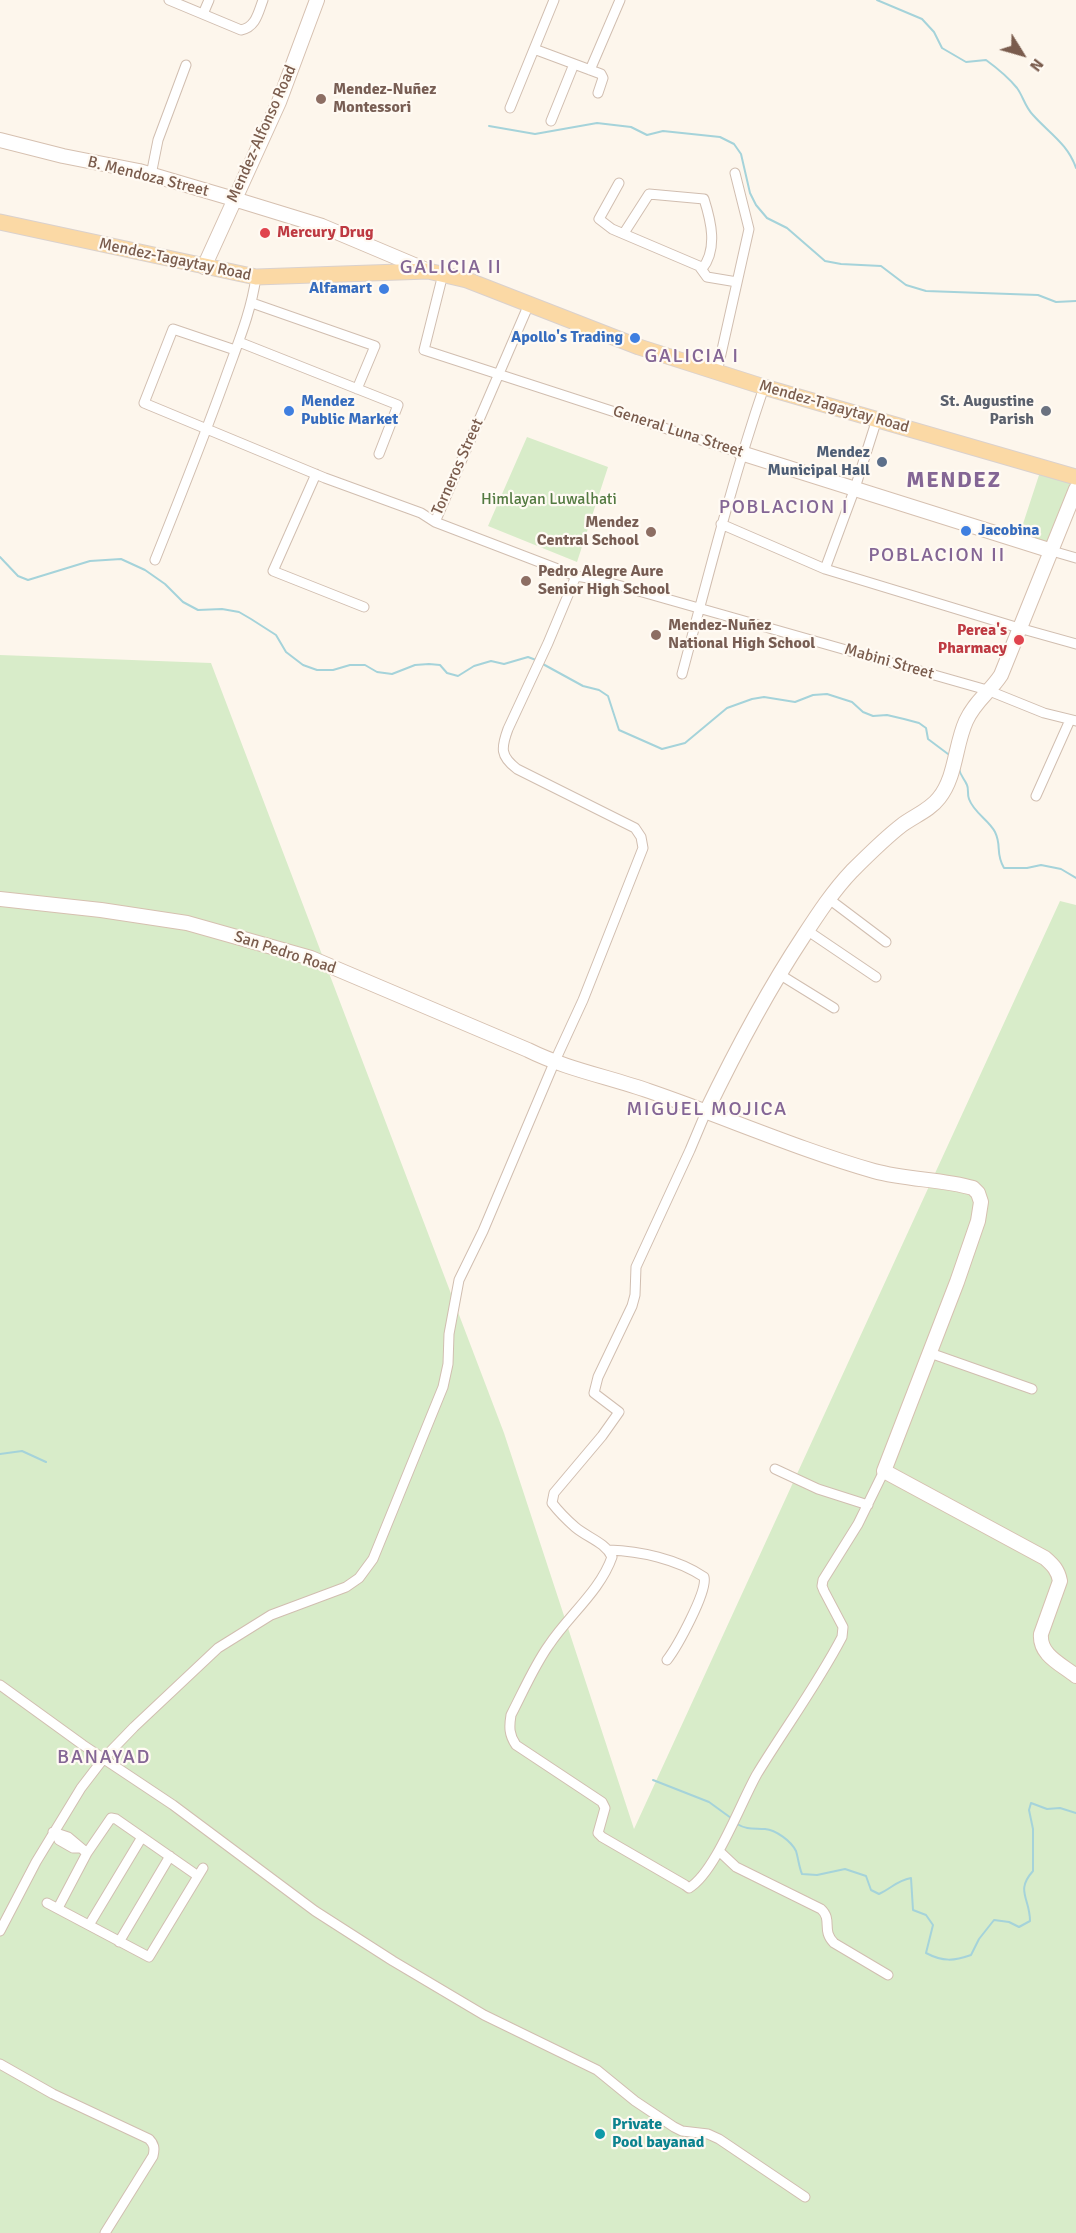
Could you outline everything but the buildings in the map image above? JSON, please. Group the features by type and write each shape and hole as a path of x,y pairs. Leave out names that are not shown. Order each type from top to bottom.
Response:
{"main road":[{"name":"Mendez-Tagaytay Road","path":"0,222 256,277 435,272 530,304 639,347 717,372 1076,477"},
{"path":"387,273 392,266 392,257"}],"street":[{"path":"169,0 241,30 248,28 255,20 263,0"},
{"path":"203,14 209,0"},
{"name":"Mendez-Alfonso Road","path":"204,267 279,102 317,0"},
{"path":"510,108 554,0"},
{"path":"590,70 620,0"},
{"path":"534,49 603,76 598,93"},
{"path":"551,121 574,64"},
{"path":"151,175 158,140 186,65"},
{"name":"B. Mendoza Street","path":"0,140 151,175 234,199 322,226 392,257 435,272"},
{"path":"717,372 749,229 735,173"},
{"path":"619,183 599,219 612,229 702,269 707,277 737,282"},
{"path":"624,233 649,195 704,199 712,230 707,262 702,269"},
{"name":"General Luna Street","path":"435,272 424,350 1076,558"},
{"path":"154,560 208,428 252,303 256,277"},
{"path":"252,303 375,346 357,389"},
{"name":"Torneros Street","path":"237,346 173,328 144,403 320,476 391,501 435,522 530,304"},
{"path":"237,346 398,405 379,454"},
{"path":"682,674 741,453 764,387"},
{"path":"825,569 855,488 877,419"},
{"path":"320,476 273,571 364,607"},
{"path":"667,1660 683,1635 705,1587 704,1577 660,1558 628,1551 609,1550 576,1528 556,1509 552,1503 554,1493 602,1436 618,1412 594,1393 598,1377 632,1306 635,1295 636,1267 706,1112 739,1046 779,974 829,899 851,872 899,827 931,806 940,797 952,770 966,722 973,707 1001,675 1076,489"},
{"name":"Mabini Street","path":"435,522 576,576 600,580 987,690 1044,713 1073,720"},
{"path":"721,524 825,569 1076,644"},
{"path":"0,1931 81,1788 104,1758 134,1727 218,1648 271,1615 346,1587 359,1578 373,1559 443,1387 448,1364 449,1334 459,1280 483,1231 554,1063 600,962 643,848 641,837 634,828 517,769 503,754 508,729 576,576"},
{"path":"1036,796 1073,720"},
{"name":"San Pedro Road","path":"0,899 101,910 187,923 311,958 518,1045 554,1063 615,1080 762,1134 876,1171 973,1188 981,1202 978,1221 930,1353"},
{"path":"829,899 886,942"},
{"path":"808,931 876,977"},
{"path":"779,974 834,1008"},
{"path":"609,1550 612,1557 609,1566 589,1596 548,1647 511,1715 510,1737 516,1745 602,1802 605,1808 598,1833 689,1888 697,1883 719,1851 756,1776 842,1637 843,1627 822,1586 823,1580 868,1505 884,1472 930,1353 1032,1389"},
{"path":"775,1469 818,1489 868,1505"},
{"path":"884,1472 1045,1558 1053,1565 1058,1572 1059,1581 1040,1642 1042,1651 1076,1676"},
{"path":"0,1685 173,1805 315,1911 393,1961 484,2015 597,2070 635,2101 674,2127 682,2131 708,2134 719,2139 805,2197"},
{"path":"47,1903 149,1957 201,1872 170,1857 116,1819 111,1818 84,1850 58,1908"},
{"path":"55,1833 68,1837 84,1850"},
{"path":"89,1926 142,1837"},
{"path":"719,1851 736,1867 821,1909 828,1919 826,1928 834,1943 888,1975"},
{"path":"119,1942 170,1857"},
{"path":"0,2064 53,2094 149,2139 153,2143 155,2150 153,2156 105,2233"}],"green space":[{"name":"Himlayan Luwalhati","path":"527,437 608,467 577,562 488,526"},
{"path":"1040,472 1071,482 1051,543 1020,533"},
{"path":"0,655 211,663 504,1433 634,1829 1060,901 1076,905 1076,2233 0,2233"}],"waterway":[{"path":"877,0 922,19 934,32 942,48 966,62 986,60 998,69 1017,88 1030,112 1063,145 1076,168"},
{"path":"489,126 535,134 597,123 631,127 647,135 663,131 720,137 734,144 741,154 750,193 767,218 787,228 825,261 881,266 906,285 926,291 1038,295 1056,302 1076,301"},
{"path":"0,557 18,576 28,580 90,561 121,559 145,570 165,584 183,602 198,610 222,609 239,612 276,635 286,652 303,665 317,670 365,665 377,672 392,674 415,665 429,664 440,665 447,673 458,676 474,666 491,661 504,664 528,657 536,660"},
{"path":"541,663 583,686 599,690 608,696 619,730 662,749 685,743 727,708 752,699 764,697 795,702 813,695 827,694 852,702 863,712 873,716 887,715 919,723 926,728 928,739 952,757"},
{"path":"959,768 968,787 971,804 995,832 1004,868 1027,868 1041,865 1061,869 1076,878"},
{"path":"0,1454 22,1451 46,1462"},
{"path":"653,1780 709,1802 731,1818"},
{"path":"737,1824 748,1828 774,1831 791,1843 796,1851 802,1874 817,1875 845,1869 866,1876 871,1890 879,1894 911,1878 913,1910 926,1915 933,1925 926,1953 948,1960 971,1955 979,1939 994,1920 1009,1922 1019,1927 1030,1921 1024,1890 1033,1871 1033,1829 1029,1810 1031,1803 1047,1809 1060,1808 1076,1813"}],"place":[{"name":"Mendez-Nuñez Montessori","path":"321,99"},
{"name":"Mercury Drug","path":"265,233"},
{"name":"Alfamart","path":"384,289"},
{"name":"Apollo's Trading","path":"635,338"},
{"name":"Mendez Public Market","path":"289,411"},
{"name":"St. Augustine Parish","path":"1046,411"},
{"name":"Mendez Municipal Hall","path":"882,462"},
{"name":"Jacobina","path":"966,531"},
{"name":"Mendez Central School","path":"651,532"},
{"name":"Pedro Alegre Aure Senior High School","path":"526,581"},
{"name":"Mendez-Nuñez National High School","path":"656,635"},
{"name":"Perea's Pharmacy","path":"1019,640"},
{"name":"Private Pool bayanad","path":"600,2134"}],"district":[{"name":"GALICIA II","path":"451,268"},
{"name":"GALICIA I","path":"692,357"},
{"name":"MENDEZ","path":"954,481"},
{"name":"POBLACION I","path":"784,508"},
{"name":"POBLACION II","path":"937,556"},
{"name":"MIGUEL MOJICA","path":"707,1110"},
{"name":"BANAYAD","path":"104,1758"}]}
